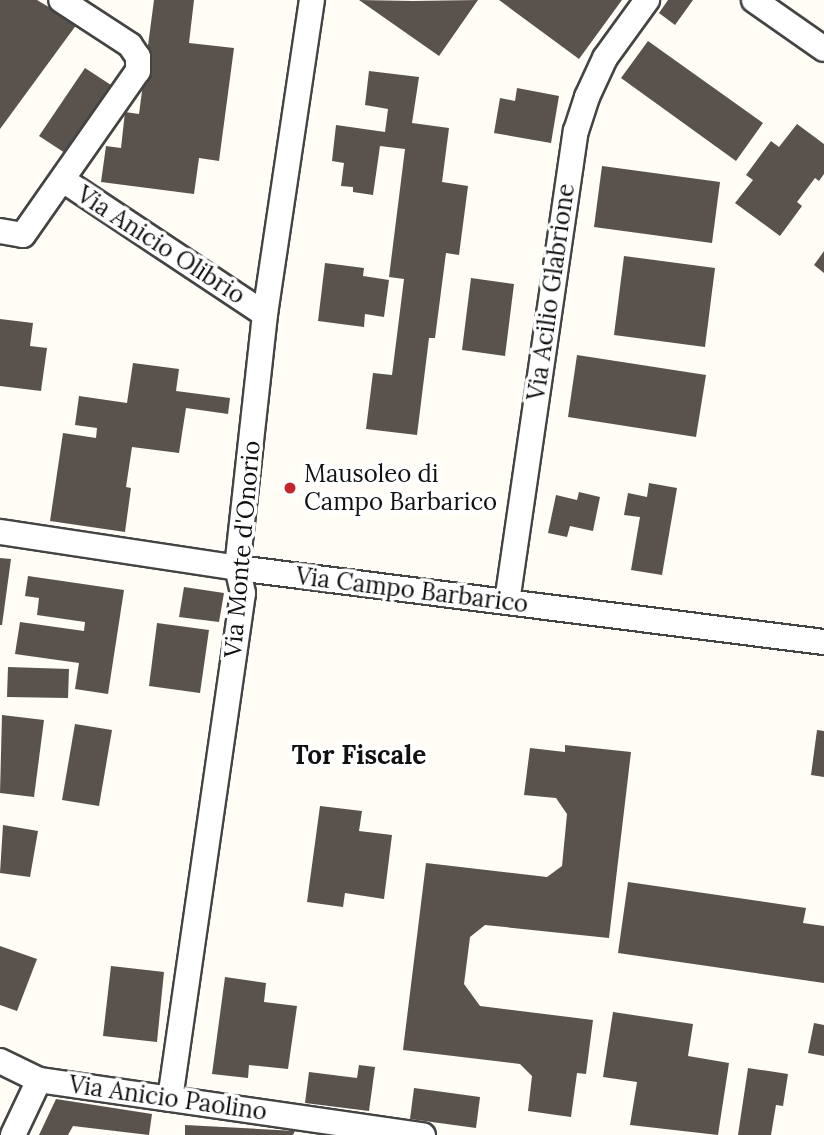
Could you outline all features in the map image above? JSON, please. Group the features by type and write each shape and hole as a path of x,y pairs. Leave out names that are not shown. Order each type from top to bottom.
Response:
{"street":[{"path":"61,0 130,45 138,57 139,66 137,76 63,180"},
{"name":"Via Monte d'Onorio","path":"170,1099 243,593 237,568 265,314 312,0"},
{"name":"Via Acilio Glabrione","path":"507,602 576,131 587,97 605,58 647,0"},
{"path":"754,0 824,49"},
{"name":"Via Anicio Olibrio","path":"0,231 23,235 63,180 265,314"},
{"name":"Via Campo Barbarico","path":"0,532 237,568 824,642"},
{"name":"Via Anicio Paolino","path":"0,1061 39,1080 423,1135"},
{"path":"13,1135 39,1080"}],"building":[{"path":"0,0 37,0 77,24 0,129"},
{"path":"154,0 194,0 189,43 234,48 219,161 199,158 194,194 101,182 106,146 121,148 125,112 139,114"},
{"path":"359,0 413,1 478,0 439,56"},
{"path":"499,0 622,0 579,59"},
{"path":"668,0 693,0 675,25 659,13"},
{"path":"648,41 763,123 736,161 621,78"},
{"path":"85,68 111,85 65,153 39,136"},
{"path":"369,71 419,77 412,123 449,128 442,182 468,186 459,255 446,253 435,338 429,338 417,435 366,429 373,373 392,375 404,279 389,277 405,149 380,146 373,195 353,192 353,187 341,186 344,163 332,161 336,125 385,132 388,109 365,105"},
{"path":"517,88 559,96 551,143 494,133 500,98 515,101"},
{"path":"797,124 824,144 824,174 819,181 815,178 797,202 802,206 780,236 735,203 753,180 746,175 771,141 779,147"},
{"path":"602,166 720,182 712,243 594,227"},
{"path":"824,251 824,273 814,265"},
{"path":"624,256 715,268 705,347 614,335"},
{"path":"325,263 364,268 363,276 389,280 384,317 365,314 364,327 318,321"},
{"path":"471,278 514,284 505,356 462,350"},
{"path":"0,319 33,323 30,346 47,348 41,391 0,386"},
{"path":"577,355 706,375 696,437 568,417"},
{"path":"133,363 179,369 176,391 230,398 228,414 186,408 179,453 132,447 126,487 131,488 125,532 50,521 63,433 96,438 97,428 75,425 79,396 127,403"},
{"path":"649,483 677,488 662,575 631,570 640,517 624,515 628,493 647,497"},
{"path":"579,492 600,497 593,531 570,526 567,537 548,533 556,495 577,500"},
{"path":"0,558 11,559 2,625 0,625"},
{"path":"28,576 124,590 108,694 75,689 79,663 15,654 20,622 84,631 85,622 37,615 39,598 25,596"},
{"path":"184,587 224,593 219,622 179,617"},
{"path":"157,623 209,630 200,693 149,686"},
{"path":"8,667 69,669 68,698 7,697"},
{"path":"2,715 44,720 34,797 0,793"},
{"path":"75,724 112,730 99,806 62,800"},
{"path":"817,730 824,731 824,777 811,775"},
{"path":"565,745 631,752 609,938 485,925 470,937 464,984 480,1006 593,1020 586,1074 577,1073 571,1117 528,1111 532,1076 520,1064 403,1050 426,863 547,877 562,866 567,814 556,798 524,795 530,748 565,752"},
{"path":"320,806 362,811 359,831 392,835 384,899 345,893 343,907 307,902"},
{"path":"3,825 38,831 30,877 0,873"},
{"path":"628,882 806,908 803,923 824,926 824,983 618,953"},
{"path":"0,946 37,959 17,1011 0,1005"},
{"path":"111,966 164,972 157,1042 103,1036"},
{"path":"225,977 266,983 264,1002 297,1006 288,1069 249,1065 248,1078 212,1074"},
{"path":"613,1012 693,1024 688,1056 729,1063 718,1135 630,1125 637,1082 603,1077"},
{"path":"814,1023 824,1025 824,1056 808,1053"},
{"path":"359,1065 375,1067 369,1111 305,1103 309,1072 357,1078"},
{"path":"748,1068 788,1074 783,1106 776,1105 771,1135 738,1135"},
{"path":"414,1088 480,1097 476,1128 410,1119"},
{"path":"56,1099 152,1114 149,1135 73,1126 68,1135 39,1135"},
{"path":"185,1125 295,1131 293,1135 185,1135"}],"place":[{"name":"Mausoleo di Campo Barbarico","path":"290,488"}],"district":[{"name":"Tor Fiscale","path":"359,755"}]}
